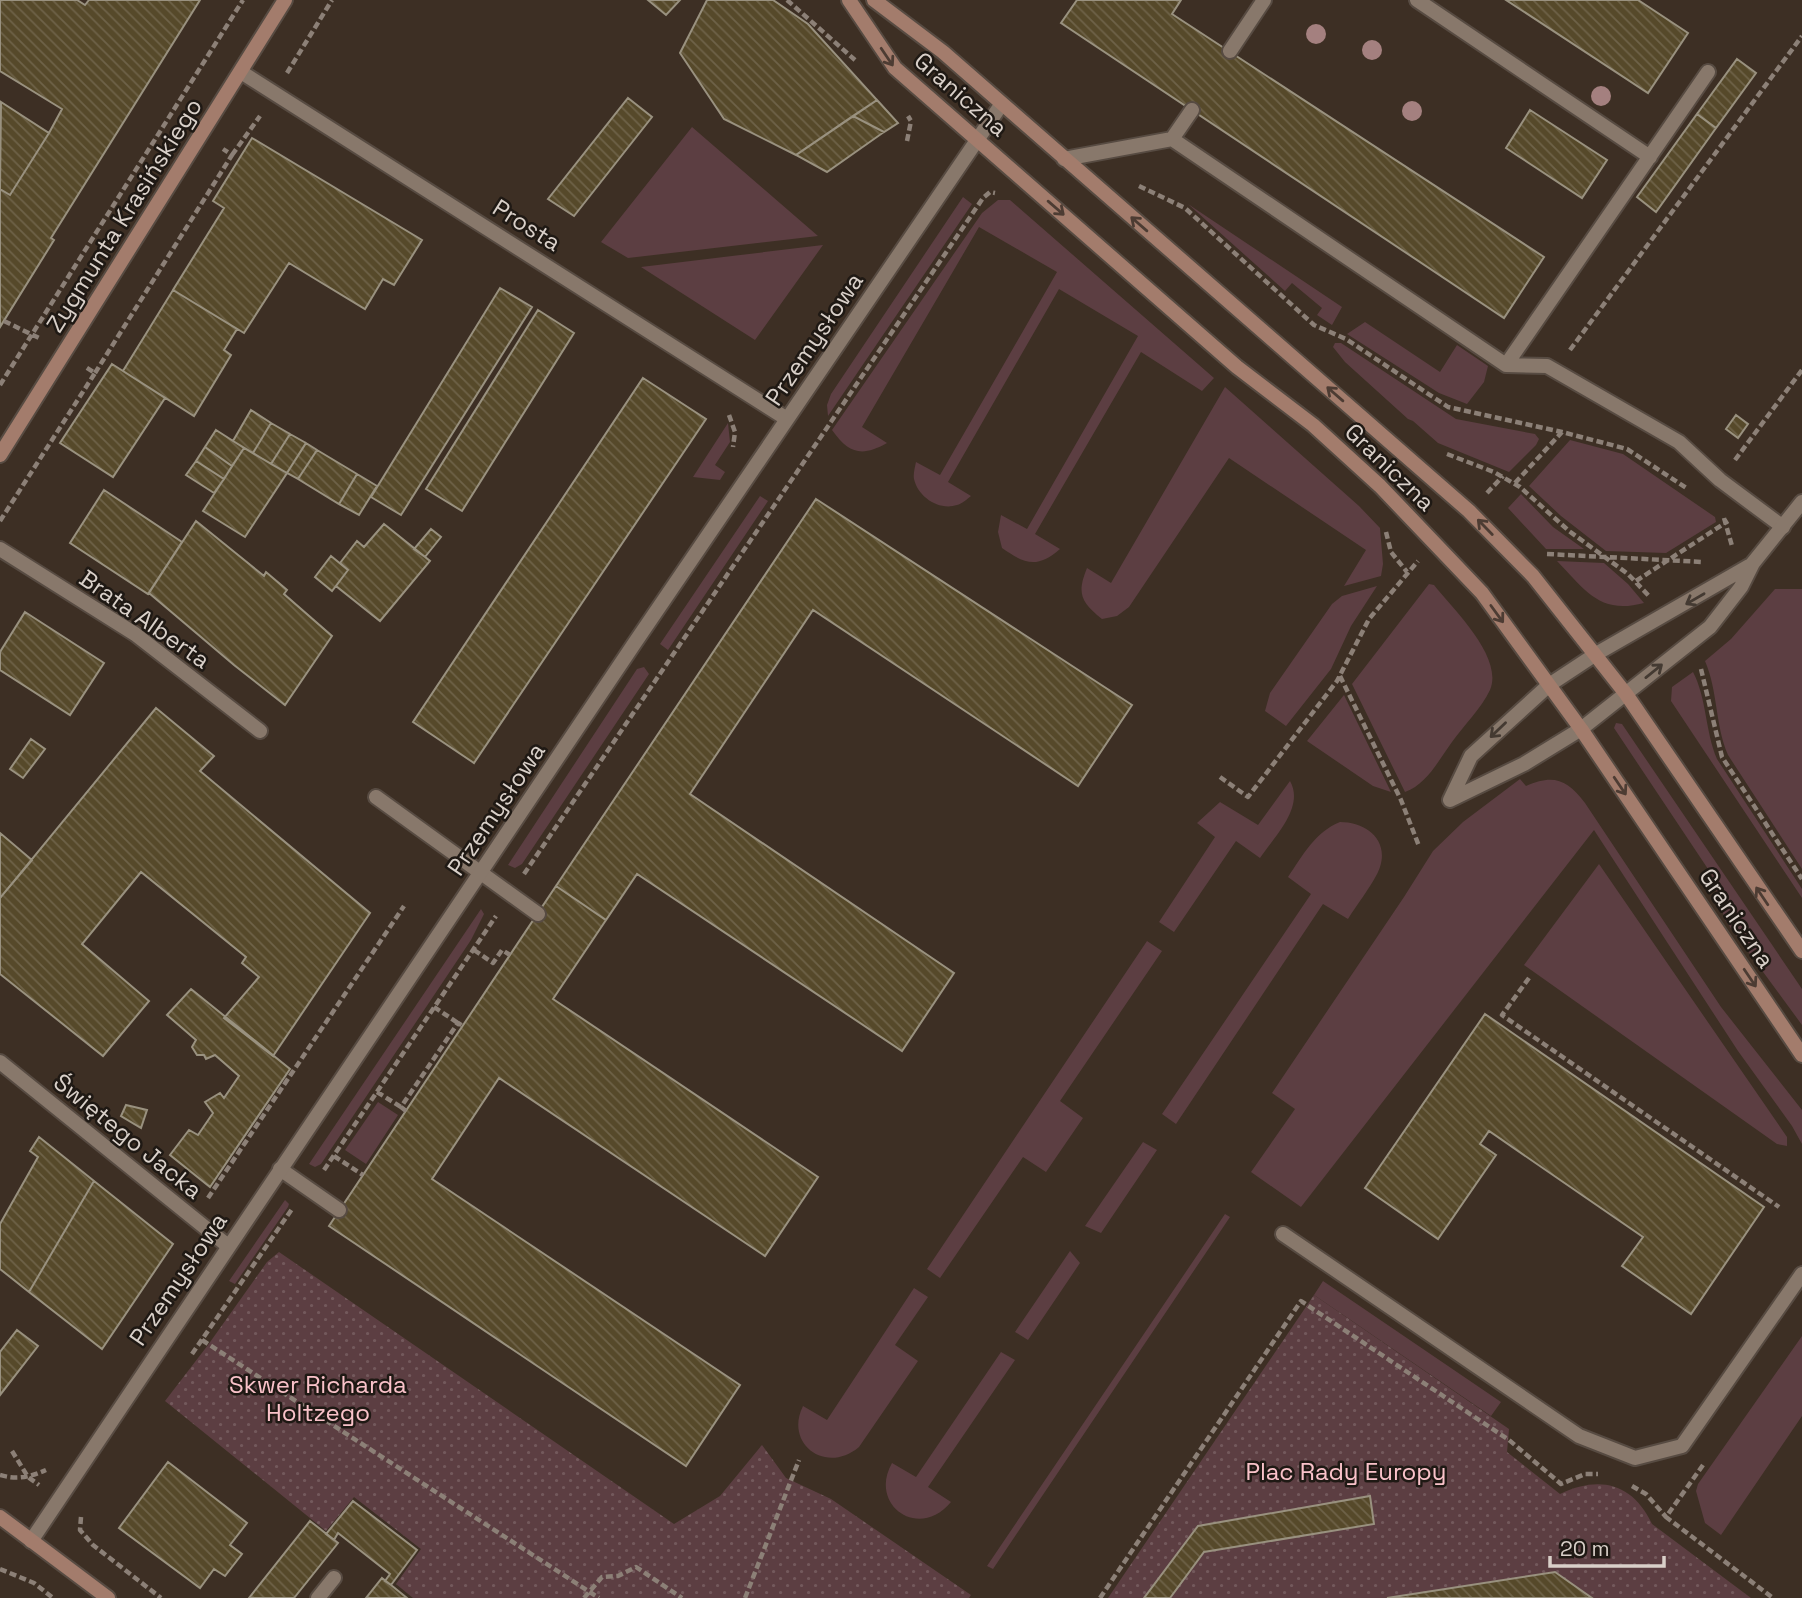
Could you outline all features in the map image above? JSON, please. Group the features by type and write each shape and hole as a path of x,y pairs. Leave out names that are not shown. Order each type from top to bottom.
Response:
{"street":[{"name":"Zygmunta Krasińskiego","path":"0,455 285,0"},
{"name":"Graniczna","path":"849,0 895,68 1237,368 1313,425 1437,543 1482,593 1581,729 1802,1055"},
{"name":"Graniczna","path":"873,0 943,52 1469,511 1533,576 1626,694 1802,951"},
{"path":"1230,51 1264,0"},
{"path":"1417,0 1650,157"},
{"name":"Prosta","path":"241,72 787,419"},
{"path":"1506,365 1708,72"},
{"name":"Przemysłowa","path":"31,1541 1001,105"},
{"path":"1172,139 1192,110"},
{"path":"1064,159 1172,139 1506,365 1547,366 1679,442 1720,480 1783,527"},
{"path":"1754,563 1596,654 1549,685 1471,756 1450,800 1524,764 1581,729 1710,627 1741,587 1754,563 1802,502"},
{"name":"Brata Alberta","path":"0,549 135,635 260,731"},
{"path":"376,797 538,914"},
{"name":"Świętego Jacka","path":"0,1062 228,1246"},
{"path":"280,1169 339,1210"},
{"path":"1283,1234 1579,1436 1635,1458 1682,1446 1802,1274"},
{"path":"0,1517 108,1598"},
{"path":"318,1598 334,1578"}],"path":[{"path":"0,385 243,0"},
{"path":"1555,370 1802,36"},
{"path":"95,373 232,155 219,146"},
{"path":"1133,183 1185,208 1314,325 1346,339 1448,407 1627,449 1721,511 1727,522 1732,546"},
{"path":"186,1363 289,1213 311,1190 982,198 990,192 1001,193"},
{"path":"4,321 32,334"},
{"path":"1706,501 1802,370"},
{"path":"726,405 735,432 734,444 728,454"},
{"path":"1515,483 1562,432"},
{"path":"1482,499 1503,476 1515,483 1569,531 1636,581 1654,603"},
{"path":"777,486 784,491"},
{"path":"1636,581 1727,522 1750,503"},
{"path":"1384,524 1391,532"},
{"path":"1543,553 1714,563"},
{"path":"1411,554 1418,561"},
{"path":"1220,777 1248,797 1340,676 1364,626 1424,556"},
{"path":"1696,661 1704,677 1722,757 1802,879"},
{"path":"1340,676 1401,800 1419,846"},
{"path":"192,1216 216,1189 404,906"},
{"path":"474,950 493,963 502,950 510,956"},
{"path":"1529,978 1502,1015 1779,1207"},
{"path":"377,1092 403,1109 460,1025 434,1007"},
{"path":"334,1156 363,1175"},
{"path":"1100,1598 1301,1301 1509,1440 1561,1484 1585,1474 1598,1474"},
{"path":"202,1340 599,1598"},
{"path":"745,1598 799,1460"},
{"path":"1666,1517 1706,1460"},
{"path":"0,1475 12,1479 28,1477 51,1467"},
{"path":"1623,1481 1646,1494 1666,1517 1773,1598"},
{"path":"86,1506 81,1516 80,1530 93,1545 161,1598"},
{"path":"584,1598 602,1577 618,1576 636,1566 682,1598"},
{"path":"0,1569 34,1583 53,1598"}],"green space":[{"path":"692,127 818,236 628,258 601,242"},
{"path":"963,197 972,204 828,416 827,405 831,394"},
{"path":"998,200 1010,200 1214,378 1202,391 1141,352 1035,534 1060,549 1038,562 1024,561 1002,548 998,532 1001,515 1027,529 1138,336 1059,289 948,482 971,496 957,505 937,504 925,497 916,486 914,475 916,462 940,475 1057,272 979,227 862,427 887,443 870,450 856,451 844,444 832,430 982,213"},
{"path":"1188,204 1342,307 1332,325 1317,315 1322,308 1292,283 1285,291"},
{"path":"823,245 755,340 641,267"},
{"path":"1365,322 1440,372 1457,345 1488,366 1484,382 1467,404 1439,393 1347,334"},
{"path":"1335,343 1341,343 1456,419 1535,434 1539,439 1509,472 1438,443 1345,362 1333,347"},
{"path":"1225,387 1359,506 1380,528 1383,564 1381,576 1344,586 1366,550 1229,458 1129,607 1117,616 1102,619 1082,596 1082,584 1087,568 1111,583"},
{"path":"728,423 730,442 715,465 725,472 720,480 693,477"},
{"path":"1570,440 1623,454 1715,517 1716,522 1666,553 1606,551 1561,516 1529,486"},
{"path":"1521,494 1553,527 1584,549 1546,549 1508,508"},
{"path":"760,496 768,501 668,650 660,644"},
{"path":"1557,561 1604,563 1628,584 1644,603 1616,606 1605,603 1585,590"},
{"path":"1429,584 1434,585 1474,634 1490,663 1492,677 1490,690 1482,704 1432,771 1420,783 1405,792 1352,684"},
{"path":"1377,586 1351,626 1331,669 1286,726 1265,711 1270,693 1332,604 1342,596"},
{"path":"1775,589 1802,589 1802,869 1728,755 1705,661 1731,639"},
{"path":"644,667 649,674 522,864 515,868 508,865 637,669"},
{"path":"1693,672 1698,682 1717,759 1802,889 1802,898 1671,701 1672,687"},
{"path":"1344,695 1391,792 1373,786 1307,741"},
{"path":"1616,723 1622,724 1802,989 1802,1025 1725,920 1712,875 1614,728"},
{"path":"1520,779 1526,786 1544,780 1559,781 1572,789 1585,803 1721,1007 1802,1110 1802,1144 1594,830 1301,1207 1251,1172 1295,1109 1272,1093 1433,851 1463,822"},
{"path":"1290,781 1294,791 1291,811 1260,858 1236,841 1174,932 1159,922 1215,837 1197,823 1220,802 1258,825"},
{"path":"1340,822 1358,825 1378,840 1382,857 1374,879 1348,919 1323,904 1176,1124 1162,1114 1311,894 1288,877 1317,838"},
{"path":"1599,864 1787,1137 1787,1146 1777,1144 1524,965"},
{"path":"481,909 484,914 471,940 321,1164 315,1167 309,1164"},
{"path":"1147,941 1162,951 1060,1101 1083,1118 1046,1172 1023,1157 940,1278 927,1269"},
{"path":"378,1102 398,1115 366,1164 345,1150"},
{"path":"1143,1142 1157,1150 1101,1233 1085,1226"},
{"path":"285,1200 289,1204 288,1207 235,1284 229,1281"},
{"path":"1225,1214 1230,1217 993,1569 987,1566"},
{"path":"1070,1251 1080,1263 1028,1340 1015,1332"},
{"name":"Skwer Richarda Holtzego","path":"279,1252 674,1524 720,1496 762,1445 786,1478 831,1499 971,1595 969,1598 413,1598 396,1584 421,1549 354,1497 326,1531 165,1401 267,1262"},
{"path":"1323,1281 1501,1402 1491,1416 1314,1295"},
{"path":"914,1288 928,1297 895,1345 918,1361 859,1447 834,1458 812,1451 799,1432 803,1406 827,1420"},
{"name":"Plac Rady Europy","path":"1314,1295 1509,1429 1507,1452 1560,1494 1574,1488 1601,1484 1625,1491 1644,1510 1652,1524 1751,1598 1108,1598"},
{"path":"1802,1336 1802,1416 1721,1535 1705,1523 1696,1491 1698,1484"},
{"path":"1001,1352 1015,1360 928,1487 951,1502 938,1513 925,1518 912,1518 900,1513 887,1492 886,1478 892,1463 916,1477"}],"building":[{"path":"0,0 77,0 85,5 89,0 200,0 51,238 54,240 0,327 0,105 1,102 49,133 62,109 0,71"},
{"path":"648,0 680,0 666,15"},
{"path":"707,0 773,0 808,24 877,100 796,155 724,119 680,53"},
{"path":"1077,0 1181,0 1172,14 1544,257 1504,318 1061,23"},
{"path":"1506,0 1638,0 1688,33 1648,93"},
{"path":"1737,59 1756,73 1716,128 1697,114"},
{"path":"628,98 652,117 574,216 548,199"},
{"path":"877,100 898,123 884,132 853,116"},
{"path":"1,102 49,133 10,195 0,189"},
{"path":"1530,110 1607,160 1582,198 1506,148"},
{"path":"1697,114 1716,128 1656,212 1637,197"},
{"path":"853,116 884,132 827,172 796,155"},
{"path":"252,138 422,240 394,285 383,279 365,309 289,263 244,333 173,290 224,208 213,201"},
{"path":"500,288 532,307 401,515 371,497"},
{"path":"173,290 237,329 224,350 231,355 194,416 123,371"},
{"path":"538,310 574,333 462,511 426,489"},
{"path":"112,364 165,398 113,477 60,443"},
{"path":"643,378 706,419 474,763 413,722"},
{"path":"251,410 271,423 253,453 233,441"},
{"path":"1736,415 1748,424 1738,438 1726,429"},
{"path":"271,423 290,434 271,464 253,453"},
{"path":"216,430 244,448 232,466 205,447"},
{"path":"290,434 306,443 287,473 271,464"},
{"path":"306,443 317,450 298,479 287,473"},
{"path":"205,447 232,466 224,479 196,461"},
{"path":"244,448 287,473 245,537 203,511"},
{"path":"317,450 357,474 339,504 298,479"},
{"path":"196,461 224,479 214,493 186,475"},
{"path":"357,474 377,486 359,515 339,504"},
{"path":"104,490 182,542 148,594 70,543"},
{"path":"816,499 1132,705 1078,786 813,610 690,794 954,973 902,1051 637,874 606,920 556,886"},
{"path":"196,521 264,576 266,572 287,590 284,594 332,636 285,705 149,593"},
{"path":"384,524 430,561 380,621 336,586 348,570 340,563 357,541 364,547"},
{"path":"431,529 441,537 425,557 414,549"},
{"path":"331,556 348,570 332,591 315,577"},
{"path":"25,612 104,663 70,715 0,670 0,652"},
{"path":"156,708 214,756 200,771 370,913 273,1056 224,1018 259,977 242,963 246,957 141,872 82,944 149,1001 103,1056 0,974 0,898"},
{"path":"31,739 45,749 23,778 10,769"},
{"path":"0,833 32,860 0,898"},
{"path":"556,886 606,920 553,999 818,1177 765,1256 499,1078 432,1179 740,1385 686,1466 329,1226"},
{"path":"191,989 290,1069 210,1187 170,1155 189,1130 198,1135 213,1113 205,1102 220,1093 224,1098 239,1076 215,1055 206,1059 204,1055 197,1055 192,1047 196,1040 167,1015"},
{"path":"1485,1014 1764,1207 1691,1314 1622,1266 1643,1237 1489,1131 1480,1144 1496,1155 1438,1239 1365,1188"},
{"path":"126,1105 147,1110 141,1128 121,1116"},
{"path":"39,1137 94,1181 29,1292 0,1269 0,1224 38,1157 30,1151"},
{"path":"94,1181 173,1244 102,1349 29,1292"},
{"path":"17,1330 38,1346 0,1395 0,1352"},
{"path":"168,1462 247,1523 230,1545 242,1554 225,1576 214,1569 200,1588 119,1528"},
{"path":"1370,1496 1374,1524 1204,1552 1170,1598 1144,1598 1198,1526"},
{"path":"353,1501 417,1550 391,1585 385,1581 390,1574 338,1533 334,1540 326,1534"},
{"path":"310,1521 338,1543 294,1598 249,1598"},
{"path":"1555,1572 1592,1598 1387,1598"},
{"path":"382,1578 391,1585 407,1598 366,1598"}]}
